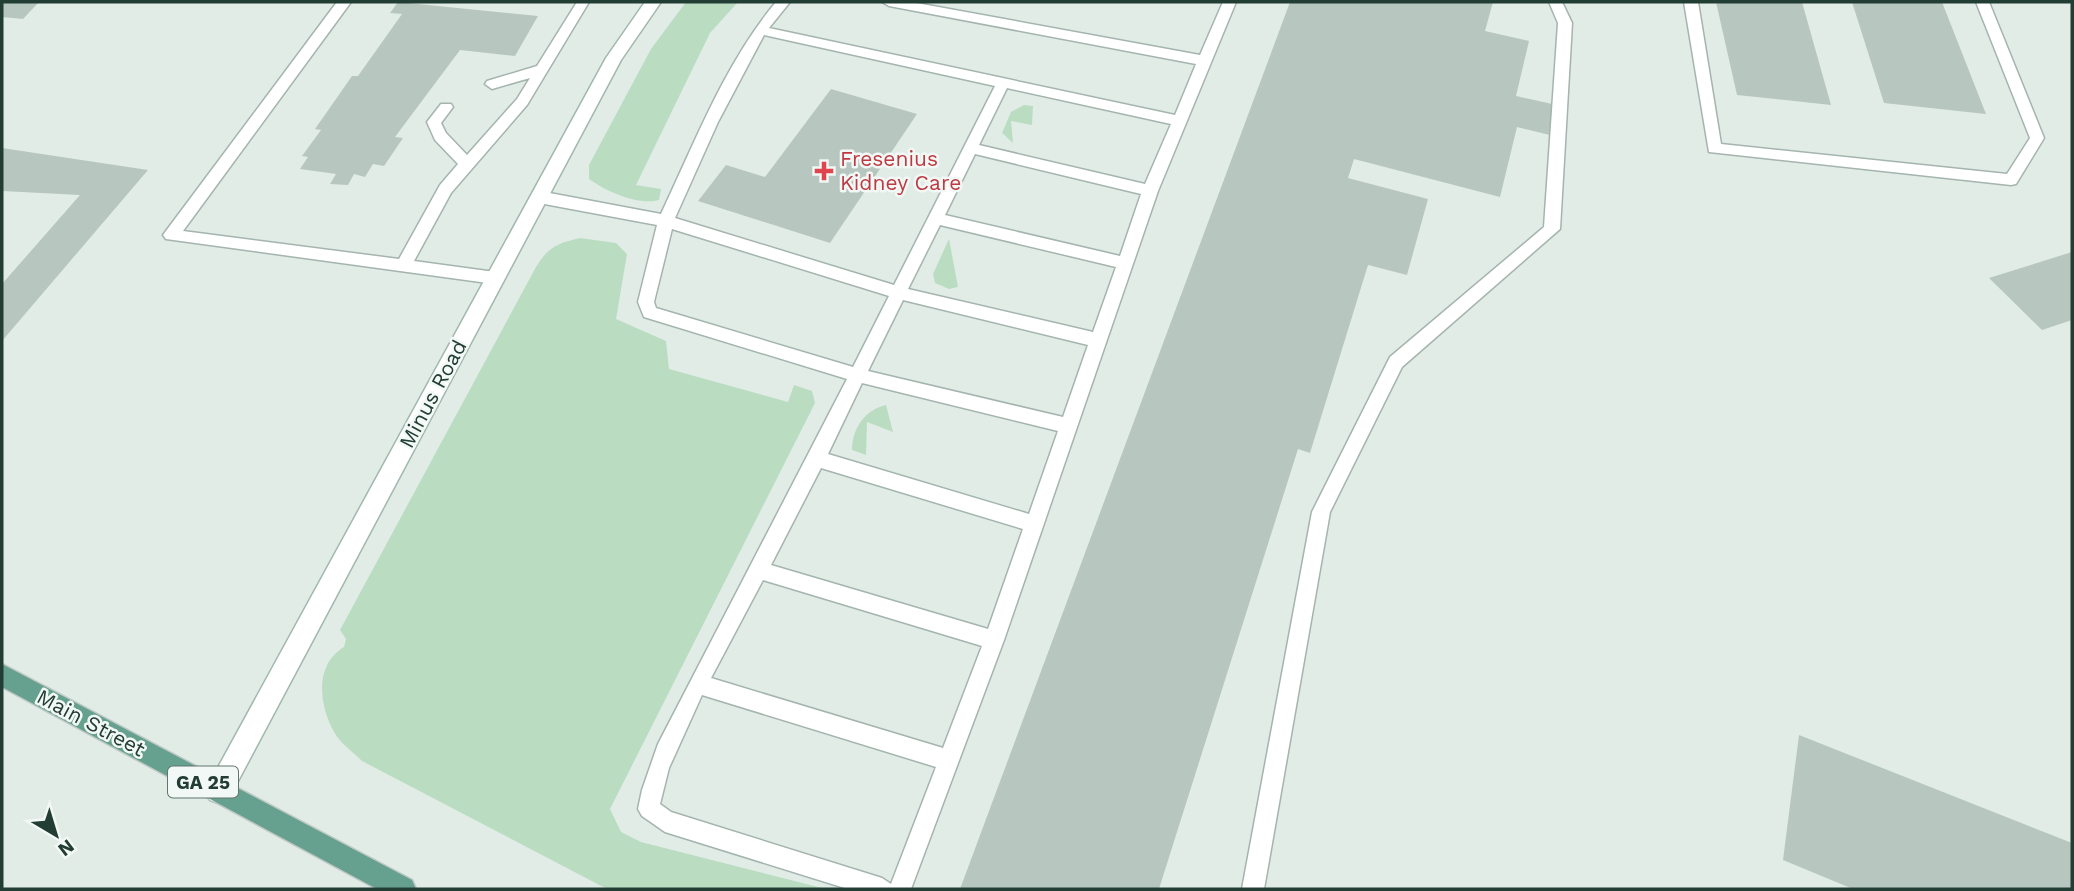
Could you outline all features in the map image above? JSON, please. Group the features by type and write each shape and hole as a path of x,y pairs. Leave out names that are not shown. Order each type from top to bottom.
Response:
{"main road":[{"name":"Main Street","path":"2,675 403,889"}],"street":[{"name":"Minus Road","path":"219,790 614,58 653,2"}],"lane":[{"path":"344,2 171,235 495,278"},
{"path":"403,266 445,189 509,118 543,69 583,2"},
{"path":"783,2 760,30 711,122 666,221 646,302 650,312 857,375 1068,426"},
{"path":"889,2 1205,61"},
{"path":"900,889 994,640 1150,191 1205,61 1226,2"},
{"path":"1253,889 1321,512 1396,362 1552,229 1565,23 1556,2"},
{"path":"1691,2 1714,148 2011,180 2037,138 1982,2"},
{"path":"760,30 1180,121"},
{"path":"492,84 543,69"},
{"path":"882,889 665,821 649,809 650,789 698,684 818,459 896,292 1003,83"},
{"path":"446,107 434,122 440,136 466,163"},
{"path":"971,148 1150,191"},
{"path":"539,197 666,221 896,292 1097,340"},
{"path":"934,218 1126,262"},
{"path":"818,459 1034,524"},
{"path":"758,570 994,640"},
{"path":"698,684 948,760"}],"green space":[{"path":"686,2 738,2 710,33 636,185 661,189 659,200 642,201 622,196 589,179 589,165 651,49"},
{"path":"1024,105 1033,106 1032,125 1011,121 1013,143 1002,133 1011,112"},
{"path":"580,238 616,243 627,254 616,319 666,341 669,369 788,402 794,385 812,391 815,403 610,809 621,832 641,842 826,889 607,889 362,761 340,740 329,721 322,686 328,664 344,647 346,639 340,630 536,267 554,247"},
{"path":"949,239 958,287 949,289 935,283 933,274"},
{"path":"886,405 893,432 867,422 866,455 852,450 854,434 866,415"}],"building":[{"path":"2,2 39,2 23,19 2,17"},
{"path":"398,2 538,16 515,56 460,50 395,137 403,138 384,166 373,164 365,177 354,174 348,185 330,184 336,174 300,169 308,157 302,156 321,130 315,129 352,76 358,76 402,14 390,13"},
{"path":"1290,2 1493,2 1485,31 1529,41 1516,96 1557,105 1550,135 1517,127 1500,197 1354,159 1348,178 1428,199 1407,275 1368,265 1310,453 1298,449 1159,889 960,889"},
{"path":"1716,2 1802,2 1831,105 1737,95"},
{"path":"1852,2 1942,2 1986,114 1884,103"},
{"name":"Fresenius Kidney Care","path":"831,89 917,114 830,243 698,201 726,165 765,177"},
{"path":"2,148 148,170 2,341 2,284 80,195 2,191"},
{"path":"2072,252 2072,320 2042,330 1989,278"},
{"path":"1799,735 2072,843 2072,889 1853,889 1783,860"}],"place":[{"name":"Fresenius Kidney Care","path":"824,171"}]}
